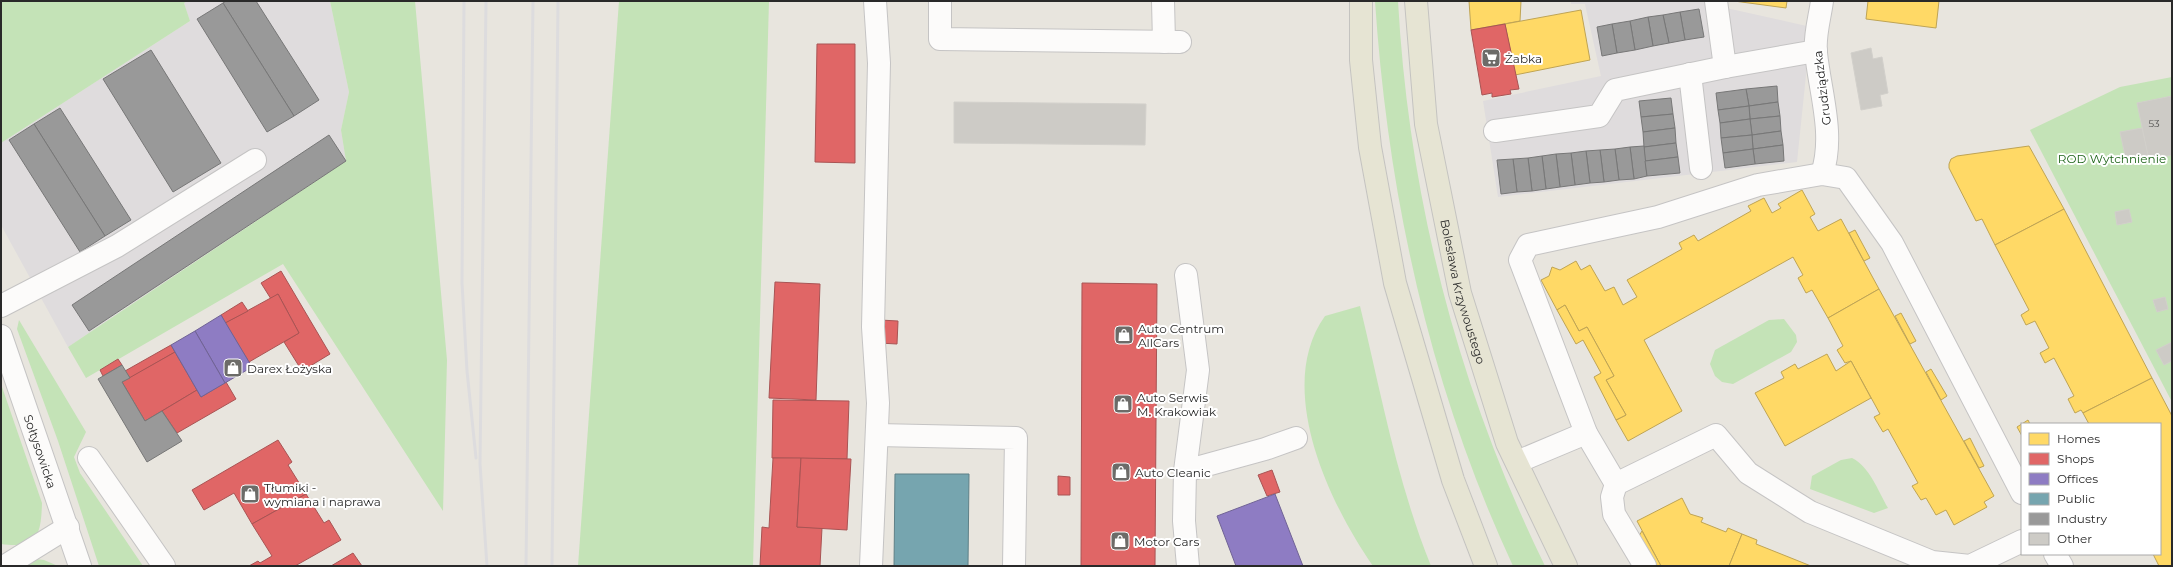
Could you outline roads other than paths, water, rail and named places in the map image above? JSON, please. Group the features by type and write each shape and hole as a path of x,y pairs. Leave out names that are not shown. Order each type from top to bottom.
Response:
{"main road":[{"path":"1361,1 1361,60 1370,147 1395,283 1454,480 1486,566"},
{"name":"Bolesława Krzywoustego","path":"1416,1 1426,124 1460,293 1507,443 1566,566"}],"street":[{"path":"871,566 878,403 872,327 879,63 875,1"},
{"path":"940,1 940,39 1172,42 1163,1"},
{"path":"1716,1 1725,67"},
{"name":"Grudziądzka","path":"1822,1 1816,51 1828,137 1824,166"},
{"path":"1496,131 1598,116 1615,90 1725,67 1816,51"},
{"path":"1690,74 1701,168"},
{"path":"1,306 117,246 255,160"},
{"path":"1616,484 1586,433 1520,260 1528,245 1658,217 1758,185 1824,166 1846,178 1892,243 2021,491"},
{"path":"1186,275 1198,370 1185,471 1184,521 1188,566"},
{"name":"Sołtysowicka","path":"1,336 68,527 80,566"},
{"path":"1517,462 1586,433"},
{"path":"877,435 1016,438 1014,566"},
{"path":"1644,566 1614,514 1612,497 1616,484 1716,435 1748,473 1810,512 1932,562 1970,566 2021,541"},
{"path":"1185,471 1265,449 1296,438"},
{"path":"89,458 164,566"},
{"path":"5,566 68,527"},
{"path":"2056,555 2062,566"}],"railway":[{"path":"464,1 462,283 467,371 476,458"},
{"path":"486,1 480,464 487,566"},
{"path":"526,566 533,1"},
{"path":"552,566 558,1"}],"place":[{"name":"Żabka","path":"1491,58"},
{"name":"Auto Centrum AllCars","path":"1124,335"},
{"name":"Darex Łożyska","path":"233,368"},
{"name":"Auto Serwis M. Krakowiak","path":"1123,404"},
{"name":"Auto Cleanic","path":"1121,472"},
{"name":"Tłumiki - wymiana i naprawa","path":"250,494"},
{"name":"Motor Cars","path":"1120,541"}],"park label":[{"name":"ROD Wytchnienie","path":"2112,158"}]}
